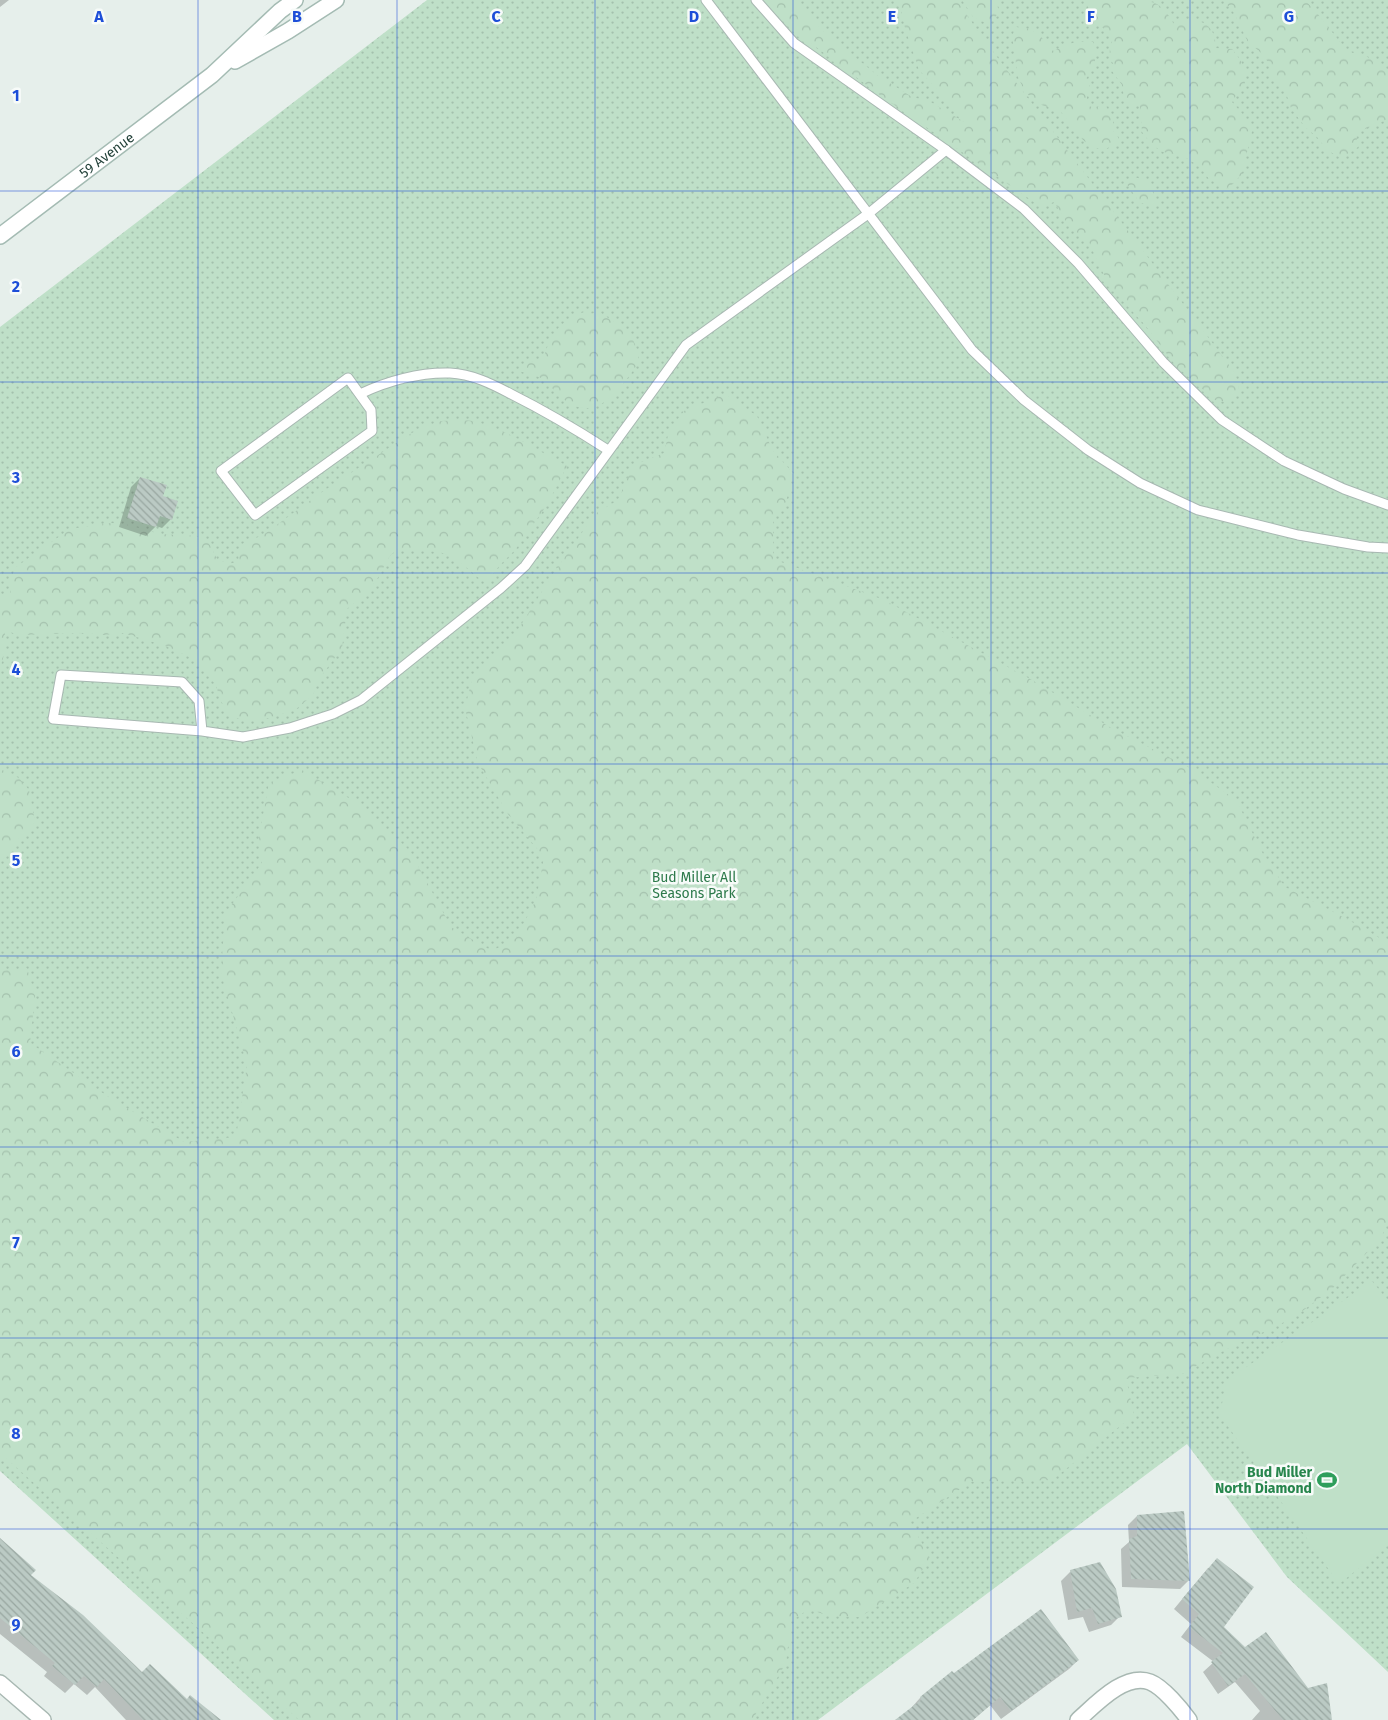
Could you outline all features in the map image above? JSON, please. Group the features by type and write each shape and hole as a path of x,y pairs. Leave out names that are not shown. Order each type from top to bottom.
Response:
{"main road":[{"name":"59 Avenue","path":"0,236 212,74 295,0"},
{"name":"59 Avenue","path":"212,74 288,31 336,0"},
{"path":"1078,1720 1117,1687 1133,1680 1150,1682 1170,1697 1190,1720"},
{"path":"0,1683 43,1720"}],"lane":[{"path":"706,0 972,350 1024,400 1088,450 1140,483 1198,510 1298,535 1368,547 1388,548"},
{"path":"756,0 794,43 946,150 1024,209 1078,263 1164,362 1222,420 1284,461 1344,490 1388,505"},
{"path":"202,731 199,701 182,682 60,675 53,719 202,731 243,737 290,728 333,714 361,700 501,588 525,566 686,345 868,214 946,150"},
{"path":"360,394 390,382 432,374 452,373 481,379 532,404 608,450"},
{"path":"348,378 360,394 371,410 372,431 254,515 221,471 348,378"}],"green space":[{"name":"Bud Miller All Seasons Park","path":"427,0 1388,0 1388,1672 1287,1577 1187,1444 818,1720 274,1720 0,1471 0,327"},
{"path":"766,0 794,0 825,33 877,75 912,97 929,101 971,126 919,70 905,28 899,0 957,0 979,33 1235,373 1239,388 1229,403 1215,400 1176,366 1145,325 1111,288 1089,242 1069,226 1054,202 1041,207 880,95 792,29"},
{"path":"962,0 996,0 999,12 994,19 986,23 973,17"},
{"path":"1086,0 1144,0 1145,2 1155,3 1167,13 1175,26 1184,19 1203,23 1214,34 1216,48 1232,49 1236,54 1244,67 1245,82 1244,88 1232,102 1245,117 1252,131 1242,174 1228,189 1209,179 1201,168 1190,160 1178,154 1163,152 1152,145 1142,132 1140,106 1127,105 1122,85 1112,71 1115,66 1109,58 1113,38 1106,30 1093,22"},
{"path":"1223,0 1305,0 1347,51 1366,56 1388,71 1388,119 1356,133 1358,147 1341,158 1327,150 1317,137 1305,127 1291,108 1285,90 1272,78 1269,63 1248,42 1234,13"},
{"path":"1016,27 1029,29 1038,34 1053,51 1075,42 1093,42 1095,62 1085,80 1090,86 1087,105 1094,108 1105,105 1113,117 1113,131 1118,137 1118,142 1106,149 1093,148 1083,140 1061,112 1039,104 1025,92 1018,77 1012,36"},
{"path":"1132,177 1143,180 1150,186 1154,205 1140,203 1126,183"},
{"path":"584,312 590,314 599,312 627,332 635,344 639,362 623,384 606,401 596,406 585,408 574,405 561,397 542,378 519,371 526,363 543,360 549,343 557,330 568,320"},
{"path":"725,394 757,416 773,451 793,473 786,502 773,520 773,559 884,600 1032,680 1113,729 1190,768 1236,800 1263,854 1285,887 1347,919 1388,943 1388,1222 1381,1238 1332,1289 1293,1318 1221,1352 1182,1374 1126,1378 1134,1415 1052,1480 971,1482 910,1522 930,1558 914,1583 860,1617 829,1616 809,1609 791,1621 786,1663 754,1717 749,1720 299,1720 0,1453 0,971 27,968 35,996 30,1043 110,1098 184,1142 236,1137 247,1065 221,973 225,914 262,863 259,837 269,783 302,770 357,803 410,851 451,927 492,951 516,938 536,900 544,857 508,814 478,763 465,708 473,675 514,636 553,574 595,514 618,500 631,470 639,463 664,453 669,431 684,411"},
{"path":"441,421 476,422 500,430 567,466 547,505 515,550 486,583 457,560 445,554 405,549 393,553 372,585 347,609 342,648 319,679 313,695 295,710 269,718 247,721 243,717 231,720 220,699 216,685 194,659 163,645 123,633 103,635 85,633 18,635 5,630 4,655 0,668 0,597 10,594 10,580 16,567 70,529 111,523 125,524 160,534 198,536 209,543 217,559 229,564 239,561 238,554 242,544 263,535 322,492 410,434"},
{"path":"0,769 19,778 29,790 35,822 17,840 11,853 0,861"},
{"name":"Bud Miller North Diamond","path":"1372,1281 1388,1301 1388,1545 1339,1584 1220,1415 1226,1381"}],"building":[{"path":"140,477 167,485 163,496 178,501 172,520 160,516 156,527 127,518"},
{"path":"1184,1511 1190,1581 1131,1579 1129,1539 1137,1536 1137,1515"},
{"path":"0,1538 36,1570 31,1575 83,1615 142,1672 150,1664 187,1699 190,1695 221,1720 143,1720 104,1679 97,1687 84,1676 75,1685 52,1666 55,1663 0,1618"},
{"path":"1217,1558 1254,1587 1224,1627 1245,1647 1266,1632 1308,1688 1327,1683 1332,1720 1283,1720 1245,1674 1228,1686 1211,1662 1223,1653 1189,1627 1199,1614 1182,1599"},
{"path":"1100,1562 1116,1589 1122,1617 1098,1624 1092,1608 1077,1612 1070,1570"},
{"path":"1041,1609 1079,1660 1011,1711 1000,1697 973,1720 895,1720 921,1700 920,1697 952,1671 954,1673"}],"place":[{"name":"Bud Miller North Diamond","path":"1327,1480"}]}
